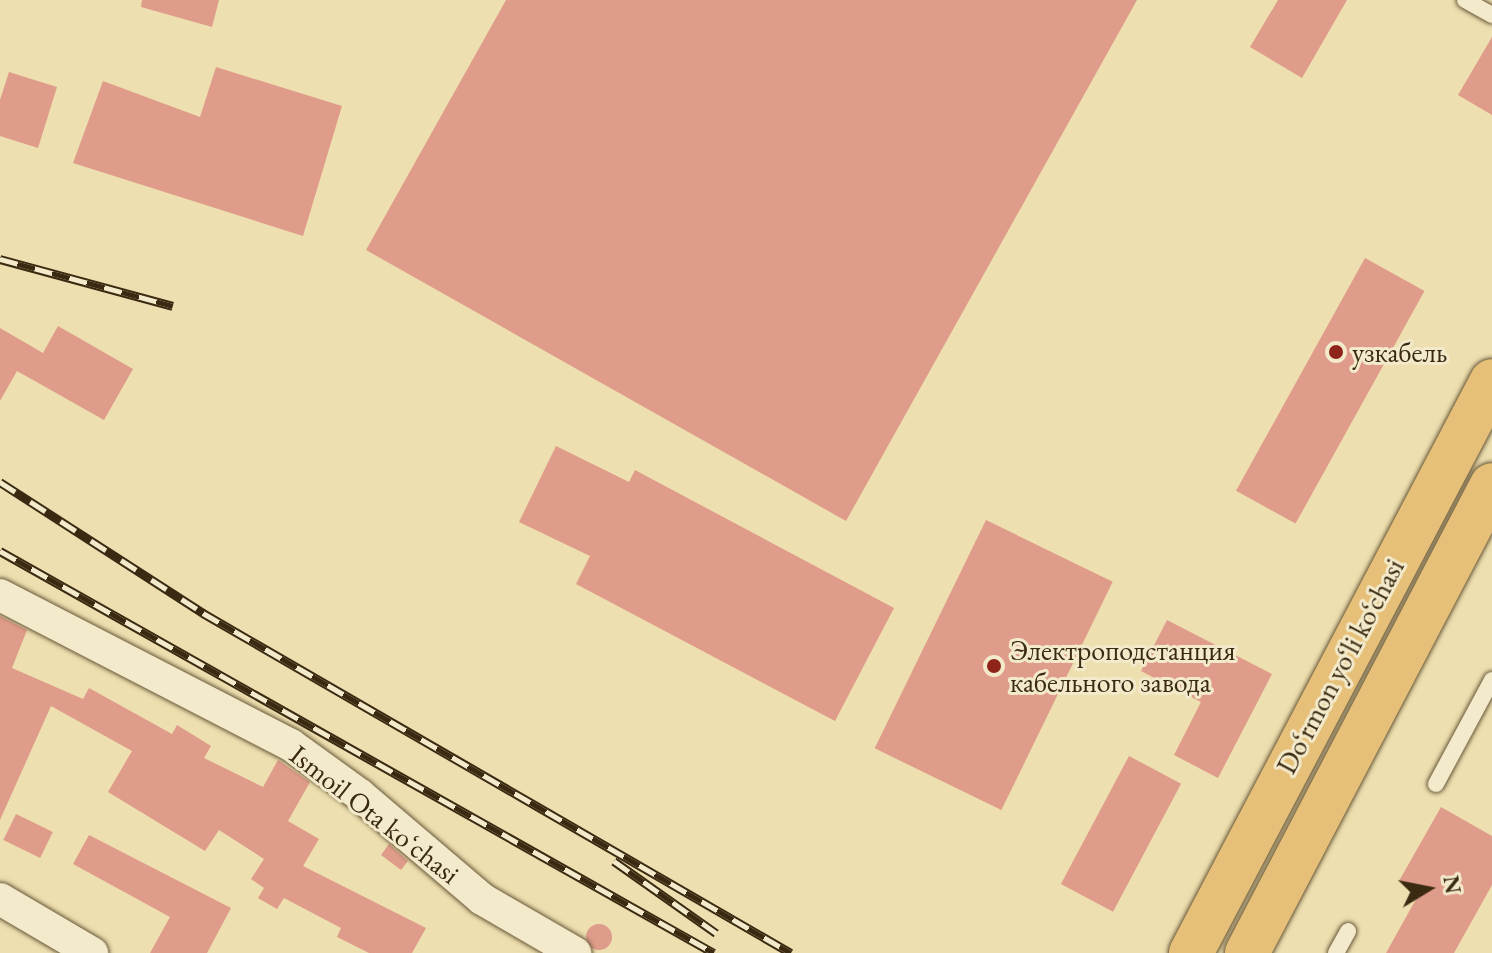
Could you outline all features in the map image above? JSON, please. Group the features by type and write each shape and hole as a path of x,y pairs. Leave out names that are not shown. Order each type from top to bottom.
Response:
{"main road":[{"name":"Do‘rmon yo‘li ko‘chasi","path":"1191,953 1492,381"},
{"name":"Do‘rmon yo‘li ko‘chasi","path":"1247,953 1492,485"}],"street":[{"name":"Ismoil Ota koʻchasi","path":"0,595 291,745 360,795 482,899 575,953"},
{"path":"0,899 92,953"}],"lane":[{"path":"1465,0 1492,15"},
{"path":"1436,784 1492,680"},
{"path":"1336,953 1348,931"}],"building":[{"path":"142,0 219,0 212,27 141,7"},
{"path":"506,0 1137,0 846,521 366,250"},
{"path":"1278,0 1347,0 1302,78 1250,47"},
{"path":"1492,37 1492,115 1458,95"},
{"path":"216,67 342,106 303,236 73,163 103,81 200,117"},
{"path":"9,72 57,87 38,148 0,136 0,100"},
{"path":"1365,258 1424,291 1296,524 1236,491"},
{"path":"58,326 133,369 104,420 17,371 0,401 0,328 43,353"},
{"path":"556,446 629,482 635,470 894,608 835,721 576,584 590,556 519,522"},
{"name":"Электроподстанция кабельного завода","path":"986,520 1113,582 1001,810 875,748"},
{"path":"0,616 27,630 12,668 83,699 89,688 172,734 177,725 211,746 204,758 263,787 278,760 310,782 288,821 319,839 303,866 426,928 412,953 369,953 337,937 341,928 284,898 277,909 258,898 264,888 251,879 264,859 219,830 205,851 108,792 132,751 51,706 0,820"},
{"path":"1167,620 1272,674 1218,778 1174,755 1201,702 1141,671"},
{"path":"1129,756 1181,784 1113,912 1061,884"},
{"path":"1441,807 1492,836 1492,885 1454,953 1386,953 1420,892 1399,881"},
{"path":"16,814 53,832 40,858 3,840"},
{"path":"89,835 231,908 207,953 150,953 170,917 73,864"},
{"path":"389,844 408,861 401,870 381,855"},
{"path":"599,924 608,928 612,937 608,946 599,950 590,946 586,937 590,928"}],"railway":[{"path":"0,259 173,306"},
{"path":"0,482 203,613 791,953"},
{"path":"0,551 714,953"},
{"path":"614,861 716,933"}],"place":[{"name":"узкабель","path":"1336,352"},
{"name":"Электроподстанция кабельного завода","path":"994,666"}]}
